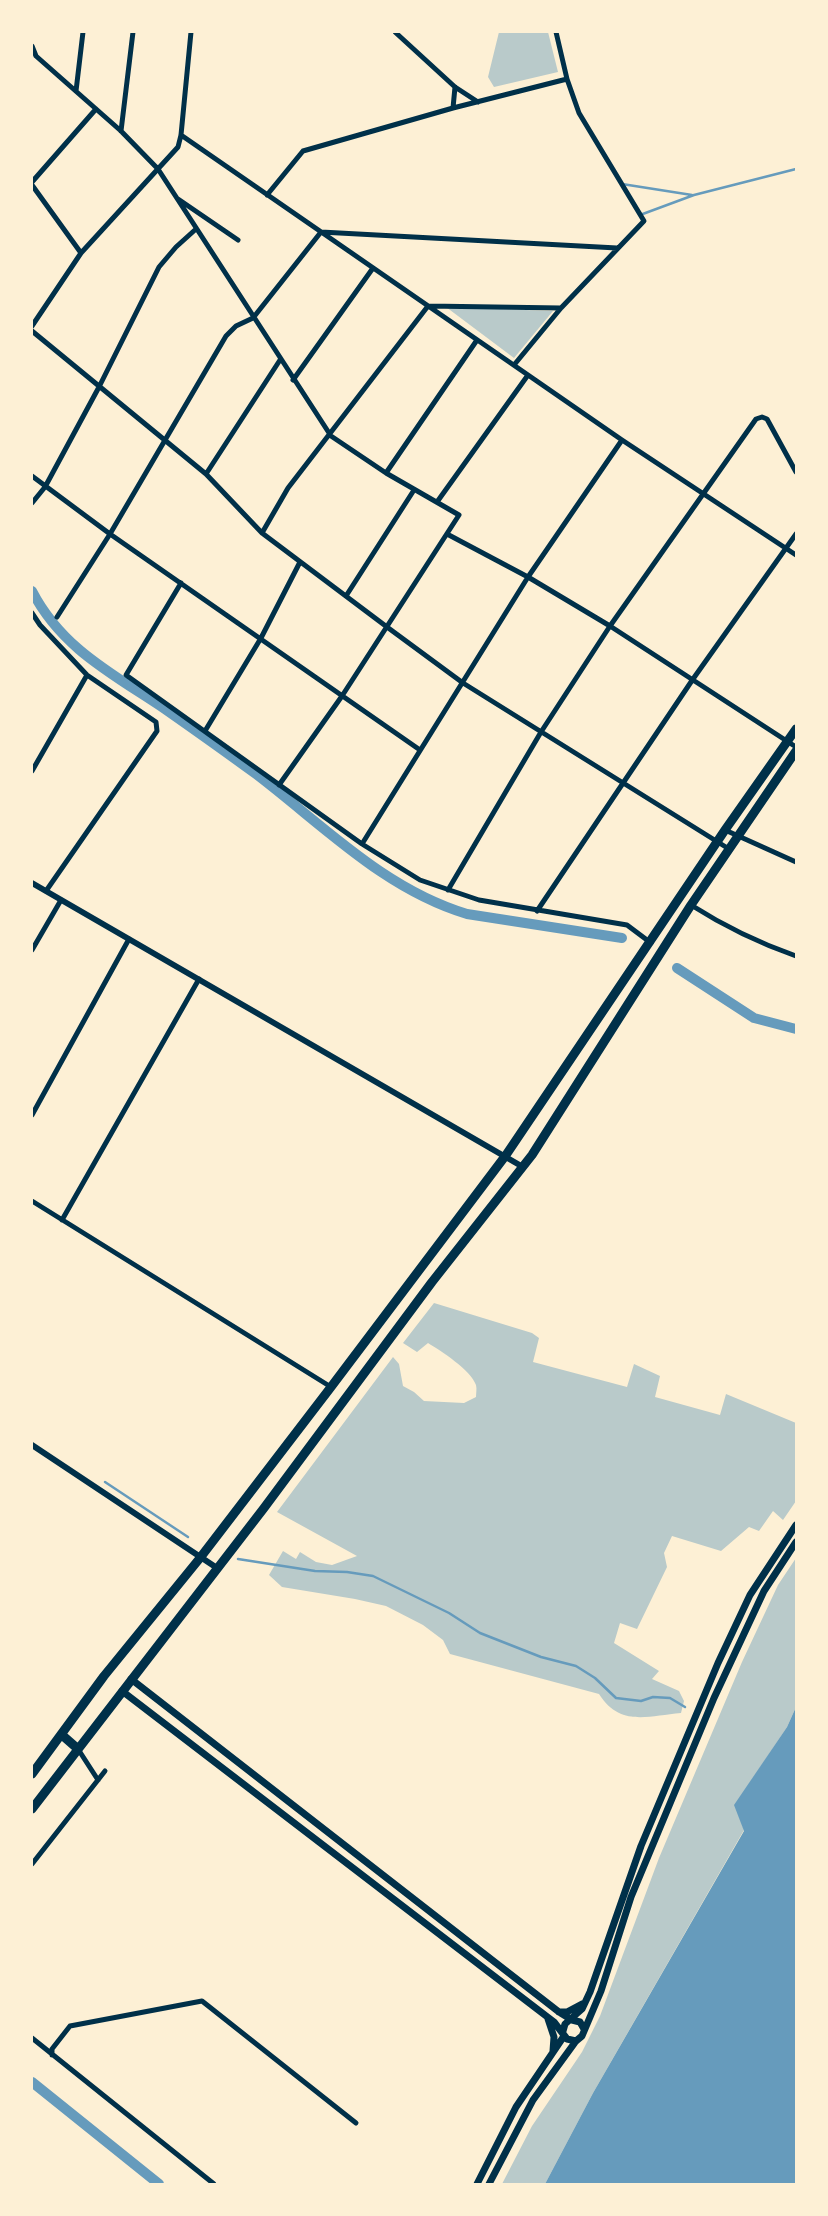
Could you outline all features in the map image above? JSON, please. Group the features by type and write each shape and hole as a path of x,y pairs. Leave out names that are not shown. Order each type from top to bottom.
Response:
{"highway":[{"path":"32,1809 81,1753 131,1679 523,1167 691,905 768,794 794,746 796,729"},
{"path":"32,1774 104,1676 200,1558 506,1155 725,830 794,746"},
{"path":"413,1279 428,1288"},
{"path":"62,1735 81,1753"}],"main road":[{"path":"477,2185 516,2107 552,2054 563,2034 565,2024 582,2009 641,1846 718,1663 750,1595 796,1525"},
{"path":"489,2185 533,2100 582,2036 600,1992 631,1897 714,1698 764,1591 796,1542"},
{"path":"131,1679 559,2012 580,2022 584,2029"},
{"path":"122,1691 545,2016 572,2041 576,2041"},
{"path":"559,2012 567,2012 585,2001"},
{"path":"545,2016 553,2029 552,2054"}],"street":[{"path":"76,91 83,32"},
{"path":"121,131 133,32"},
{"path":"32,326 81,253 178,147 191,32"},
{"path":"395,32 455,88 478,102"},
{"path":"514,365 561,308 644,221 579,113 567,79 556,32"},
{"path":"32,46 36,55 121,131 158,169 331,436 386,473 459,515 342,696 279,785"},
{"path":"267,195 303,151 567,79"},
{"path":"453,108 455,88"},
{"path":"81,253 32,184 96,108"},
{"path":"181,135 622,440 796,555"},
{"path":"176,197 238,240"},
{"path":"32,503 45,487 99,387 159,267 196,229"},
{"path":"321,232 617,248"},
{"path":"57,617 166,442 226,336 236,326 253,318 321,232"},
{"path":"293,380 373,268"},
{"path":"428,306 561,308"},
{"path":"262,533 288,488 331,436 428,306"},
{"path":"32,331 206,474 262,533 387,628 463,683 729,849"},
{"path":"386,473 477,340"},
{"path":"206,474 280,360"},
{"path":"437,502 528,375"},
{"path":"448,890 541,732 610,626 756,419 766,419 796,472"},
{"path":"362,844 528,577 622,440"},
{"path":"32,476 110,534 420,750"},
{"path":"346,596 414,490"},
{"path":"447,534 528,577 610,626 794,746"},
{"path":"537,911 693,679 796,534"},
{"path":"205,731 261,638 300,562"},
{"path":"181,583 126,675 362,844 420,880 479,900 627,925 650,943"},
{"path":"32,613 87,675 156,722 157,731 46,891"},
{"path":"32,771 87,675"},
{"path":"725,830 796,862"},
{"path":"32,883 523,1167"},
{"path":"32,950 61,900"},
{"path":"691,905 752,939 796,956"},
{"path":"32,1115 129,939"},
{"path":"62,1220 199,979"},
{"path":"32,1200 331,1387"},
{"path":"32,1445 217,1568"},
{"path":"81,1753 98,1780"},
{"path":"32,1864 105,1771"},
{"path":"52,2055 52,2049 71,2026 202,2001 356,2123"},
{"path":"32,2038 214,2185"}],"shaded area":[{"path":"499,32 548,32 558,72 494,87 488,77"},
{"path":"446,307 553,311 514,358"},
{"path":"434,1303 532,1333 539,1338 533,1362 627,1387 634,1364 660,1376 655,1397 720,1415 726,1394 796,1423 796,1501 783,1520 773,1511 759,1531 749,1527 721,1551 672,1536 664,1553 667,1567 637,1629 620,1623 614,1643 659,1671 652,1679 679,1691 684,1701 681,1713 646,1717 625,1715 607,1704 599,1694 450,1654 443,1640 423,1625 386,1606 282,1587 269,1575 283,1551 296,1559 300,1552 316,1562 332,1565 357,1556 277,1512 393,1357 399,1364 403,1386 424,1401 464,1403 476,1397 473,1379 448,1356 428,1343 417,1352 403,1343"},
{"path":"796,1558 796,1707 787,1727 735,1805 744,1830 593,2093 545,2184 502,2184 532,2126 582,2052 600,2016 659,1858 742,1662 778,1585"}],"water":[{"path":"796,1707 796,2184 545,2184 593,2093 744,1831 734,1805 787,1727"}],"waterway":[{"path":"640,215 694,195 796,169"},
{"path":"622,184 692,195"},
{"path":"32,591 58,629 90,659 256,774 356,854 408,889 467,914 622,938"},
{"path":"677,968 754,1018 796,1029"},
{"path":"105,1482 188,1537"},
{"path":"238,1559 315,1571 373,1576 449,1613 480,1633 541,1657 576,1666 595,1678 616,1698 641,1701 653,1697 670,1698 685,1707"},
{"path":"32,2082 159,2184"}]}
